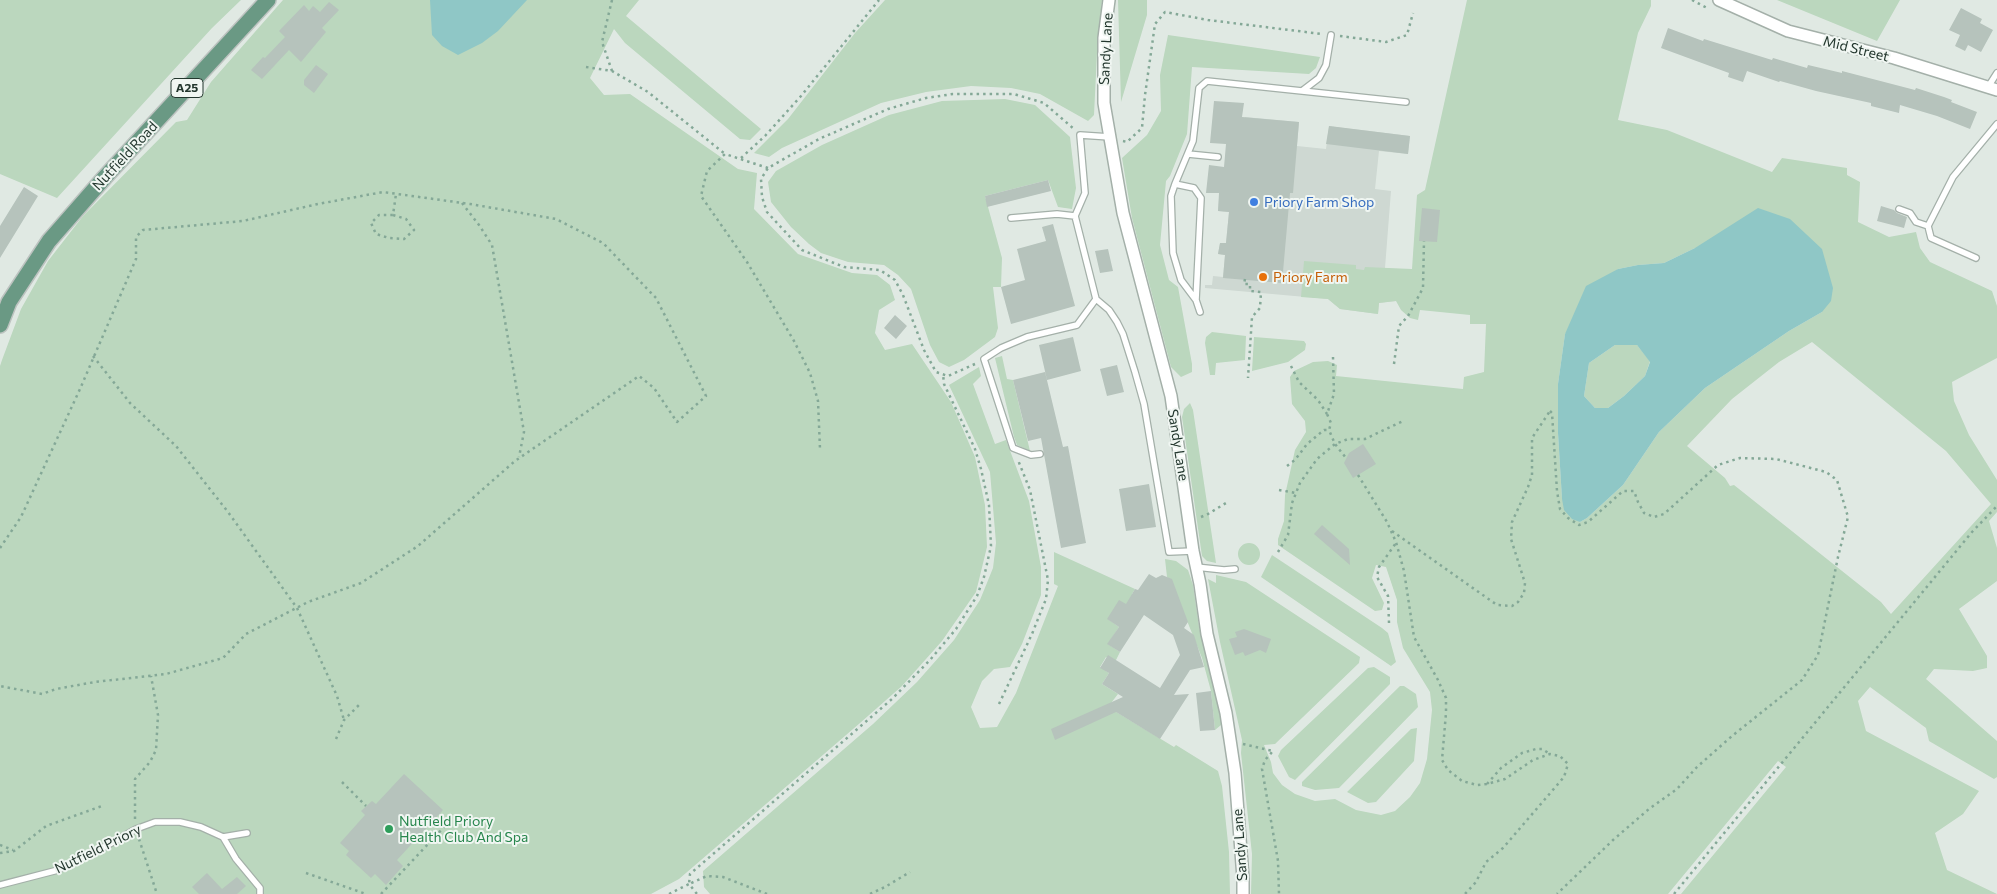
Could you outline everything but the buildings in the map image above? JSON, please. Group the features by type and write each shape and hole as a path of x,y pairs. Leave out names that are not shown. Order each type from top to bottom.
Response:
{"main road":[{"name":"Nutfield Road","path":"0,325 5,305 49,241 105,177 268,0"}],"street":[{"name":"Sandy Lane","path":"1109,0 1104,38 1104,93 1110,137 1123,213 1171,396 1207,634 1226,713 1231,746 1239,820 1243,894"},
{"name":"Mid Street","path":"1718,0 1788,31 1894,58 1993,89"}],"lane":[{"path":"1302,91 1319,78 1326,65 1331,36"},
{"path":"1993,89 1997,73"},
{"path":"1200,312 1196,300 1180,280 1173,253 1171,196 1193,141 1199,88 1207,81 1406,102"},
{"path":"1976,258 1931,238 1928,226 1952,177 1997,124"},
{"path":"1110,137 1080,135 1085,193 1075,216 1096,300 1109,310 1123,334 1144,404 1169,552 1193,551"},
{"path":"1188,154 1218,157"},
{"path":"1175,184 1194,188 1202,198 1196,300"},
{"path":"1900,209 1910,213 1916,222 1928,226"},
{"path":"1010,218 1057,214 1075,216"},
{"path":"1040,454 1031,455 1013,448 984,359 1001,348 1028,337 1077,325 1096,300"},
{"path":"1196,567 1224,570 1235,569"},
{"name":"Nutfield Priory","path":"0,885 58,870 136,829 155,822 180,822 201,827 224,837"},
{"path":"247,834 224,837 236,859 260,888 260,894"}],"path":[{"path":"612,0 602,42 612,71"},
{"path":"741,158 765,136 801,96 879,0"},
{"path":"1110,137 1127,142 1142,128 1155,24 1165,12 1208,20 1386,42 1406,35 1413,13"},
{"path":"586,67 612,71 648,92 725,154 768,168"},
{"path":"984,359 956,374 948,376 936,372 924,350 903,295 895,280 880,270 844,267 802,250 767,212 762,197 761,179 768,168 788,155 859,120 926,98 953,94 1014,94 1044,103 1080,135"},
{"path":"725,154 707,171 701,196 747,262 794,341 810,373 818,401 820,448"},
{"path":"0,548 21,517 80,389 136,259 136,237 143,230 242,221 383,192 461,202 556,219 603,243 656,298 706,396 677,422 654,388 639,376 518,459 418,546 361,583 308,602 246,634 223,658 166,674 85,684 56,689 42,694 0,686"},
{"path":"394,215 396,194"},
{"path":"461,202 492,245 524,432 518,459"},
{"path":"379,215 394,215 406,219 414,230 404,239 389,238 376,234 371,223 379,215"},
{"path":"1394,364 1399,326 1408,316 1423,288 1424,241"},
{"path":"1244,279 1244,284 1250,284 1250,291 1261,292 1260,308 1252,317 1248,378"},
{"path":"93,356 130,403 176,446 228,512 297,608 337,696 344,720"},
{"path":"1327,414 1334,394 1333,357"},
{"path":"1291,366 1299,382 1318,400 1327,414 1330,423 1329,430 1335,444 1346,458"},
{"path":"698,894 689,884 690,874 892,699 930,660 956,629 976,596 984,577 991,546 989,505 975,449 944,384 942,374"},
{"path":"1391,530 1497,605 1512,606 1518,602 1524,593 1525,583 1511,539 1512,522 1532,475 1532,438 1550,411 1552,413 1560,509 1579,525 1588,522 1623,491 1634,491 1644,513 1654,517 1664,514 1718,466 1740,458 1776,458 1826,472 1837,480 1848,517 1818,655 1802,680 1732,736 1697,767 1677,789 1612,840 1558,894"},
{"path":"1278,552 1288,535 1292,503 1300,482 1317,459 1335,444 1348,440 1364,439 1403,421"},
{"path":"1287,466 1295,460 1307,444 1324,430 1329,430"},
{"path":"999,704 1036,625 1046,599 1048,580 1030,490 1013,448"},
{"path":"1358,475 1391,530 1396,542 1404,571 1414,637 1446,698 1442,760 1448,770 1462,780 1477,785 1487,784 1505,779 1533,760 1550,754"},
{"path":"1279,490 1296,493"},
{"path":"1190,520 1208,514 1226,503"},
{"path":"1674,894 1972,532 1997,506"},
{"path":"1388,623 1388,596 1377,577 1379,567 1396,542"},
{"path":"150,676 158,715 156,750 150,762 135,779 136,829 158,894"},
{"path":"336,739 344,720 359,705"},
{"path":"1231,746 1242,744 1273,751 1265,760 1262,769 1278,862 1279,894"},
{"path":"1465,894 1476,882 1486,862 1503,848 1564,777 1568,764 1560,756 1550,754 1542,749 1536,749 1522,753 1501,768 1487,784"},
{"path":"342,782 366,806"},
{"path":"0,853 14,851 46,826 102,806"},
{"path":"381,894 446,825"},
{"path":"0,845 14,851"},
{"path":"870,894 886,887 910,872"},
{"path":"306,873 366,894"},
{"path":"669,894 707,876 723,877 767,894"}],"shaded area":[{"path":"1245,117 1299,122 1297,146 1326,149 1329,126 1410,136 1408,154 1379,151 1375,189 1391,191 1385,268 1396,301 1379,303 1378,314 1340,309 1328,299 1205,288 1205,285 1212,285 1213,276 1223,277 1225,255 1218,254 1220,243 1226,243 1229,212 1218,211 1220,187"}],"green space":[{"path":"0,0 241,0 212,28 57,198 0,174"},
{"path":"283,0 639,0 626,16 761,129 750,140 740,139 625,43 614,29 590,78 604,95 630,94 738,169 757,173 754,209 798,254 852,273 877,275 890,285 895,300 879,310 875,333 885,350 912,344 951,402 975,457 985,505 987,547 976,592 942,641 902,686 860,723 679,879 651,894 0,894 0,366 21,309 48,261 83,216 176,122 187,120 211,82"},
{"path":"885,0 1102,0 1094,115 1088,121 1040,94 1011,88 971,86 926,92 881,103 782,148 769,157 754,153 788,119 855,33"},
{"path":"1118,0 1147,0 1147,15 1121,102"},
{"path":"1467,0 1651,0 1651,6 1638,33 1618,120 1667,130 1772,172 1782,158 1847,168 1847,175 1860,182 1858,222 1889,237 1916,232 1920,248 1930,262 1992,291 1997,306 1997,358 1952,382 1954,401 1969,435 1997,480 1997,512 1989,521 1997,548 1997,581 1959,609 1987,656 1987,668 1973,671 1934,669 1926,679 1997,741 1997,777 1994,779 1929,741 1926,728 1870,687 1858,701 1866,731 1979,791 1963,814 1935,833 1947,870 1997,894 1681,894 1786,767 1778,761 1668,894 1251,894 1252,854 1241,753 1242,740 1208,579 1216,583 1216,575 1246,582 1360,657 1359,663 1275,744 1264,745 1273,773 1282,785 1295,794 1315,801 1335,799 1356,810 1381,815 1395,811 1410,797 1420,783 1427,759 1432,710 1430,692 1403,648 1397,622 1397,600 1386,567 1376,565 1372,578 1384,603 1382,610 1375,611 1278,545 1284,521 1285,495 1295,450 1306,432 1305,421 1292,404 1290,377 1294,371 1313,362 1328,361 1337,365 1336,376 1463,389 1464,377 1484,372 1486,324 1470,324 1470,315 1420,310 1418,320 1410,318 1401,310 1396,301 1379,303 1378,314 1340,309 1328,299 1301,297 1304,261 1356,265 1356,269 1364,270 1365,267 1412,269 1417,195 1425,190","holes":["1695,248 1822,312 1789,331 1705,388 1659,432 1623,485 1587,518 1580,522 1562,499 1558,433 1558,384 1565,334 1618,269 1664,263","1812,342 1946,451 1991,504 1891,614 1881,602 1734,485 1730,486 1725,478 1687,446 1732,399 1779,362"]},
{"path":"1777,0 1900,0 1877,41"},
{"path":"1168,35 1320,57 1316,68 1309,74 1192,67 1187,134 1170,176 1166,181 1160,245 1169,280 1178,287 1192,364 1192,372 1181,377 1171,367 1132,218 1122,158 1147,135 1161,111 1160,75"},
{"path":"1005,99 1035,105 1070,137 1076,188 1072,209 1058,207 1048,180 985,196 1002,258 1001,287 993,287 998,328 995,337 964,360 949,367 939,362 930,345 911,289 898,275 884,265 848,262 821,253 791,227 771,202 768,182 776,171 822,145 889,115 942,101"},
{"path":"1212,332 1246,336 1245,360 1216,363 1215,375 1210,375 1205,343 1206,337"},
{"path":"1254,337 1304,341 1306,344 1305,350 1288,362 1252,371"},
{"path":"1615,345 1637,345 1650,361 1645,376 1624,396 1608,408 1595,408 1584,396 1589,363"},
{"path":"1002,356 1007,379 1013,380 1030,451 1017,445 1014,437 995,358"},
{"path":"979,367 981,376 973,384 995,444 1006,440 1029,501 1041,567 1041,595 1022,644 1010,667 994,669 982,681 971,707 980,728 997,727 1016,693 1058,586 1054,584 1054,552 1135,589 1132,594 1138,597 1108,619 1119,627 1108,644 1120,652 1115,662 1106,657 1100,667 1109,673 1102,684 1118,694 1108,707 1218,771 1222,786 1229,852 1230,894 710,894 704,887 703,871 873,724 917,682 954,640 980,600 993,568 996,543 990,472 949,385"},
{"path":"1190,403 1193,410 1216,563 1207,561 1202,556 1182,417 1184,409"},
{"path":"1249,543 1257,546 1260,554 1257,562 1249,565 1241,562 1238,554 1241,546"},
{"path":"1272,555 1388,633 1396,662 1391,666 1261,577"},
{"path":"1165,559 1176,561 1188,570 1193,585 1199,627 1221,716 1221,725 1215,730 1211,691 1202,658 1171,581 1167,577"},
{"path":"1374,667 1390,677 1390,684 1295,780 1289,777 1278,756 1281,750 1368,668"},
{"path":"1400,686 1404,686 1416,694 1418,707 1339,788 1315,790 1302,786 1302,782"},
{"path":"1417,728 1414,761 1376,802 1368,803 1347,792 1411,729"}],"water":[{"path":"430,0 527,0 498,31 482,43 458,55 442,46 432,35"},
{"path":"1758,208 1790,219 1822,249 1833,288 1831,301 1822,312 1789,331 1705,388 1659,432 1623,485 1587,518 1580,522 1572,519 1564,510 1562,499 1558,433 1558,384 1565,334 1586,286 1618,269 1664,263 1695,248","holes":["1615,345 1637,345 1650,362 1645,376 1608,408 1595,408 1584,396 1589,363"]}],"place":[{"name":"Priory Farm Shop","path":"1254,202"},
{"name":"Priory Farm","path":"1263,277"},
{"name":"Nutfield Priory Health Club And Spa","path":"389,829"}]}
